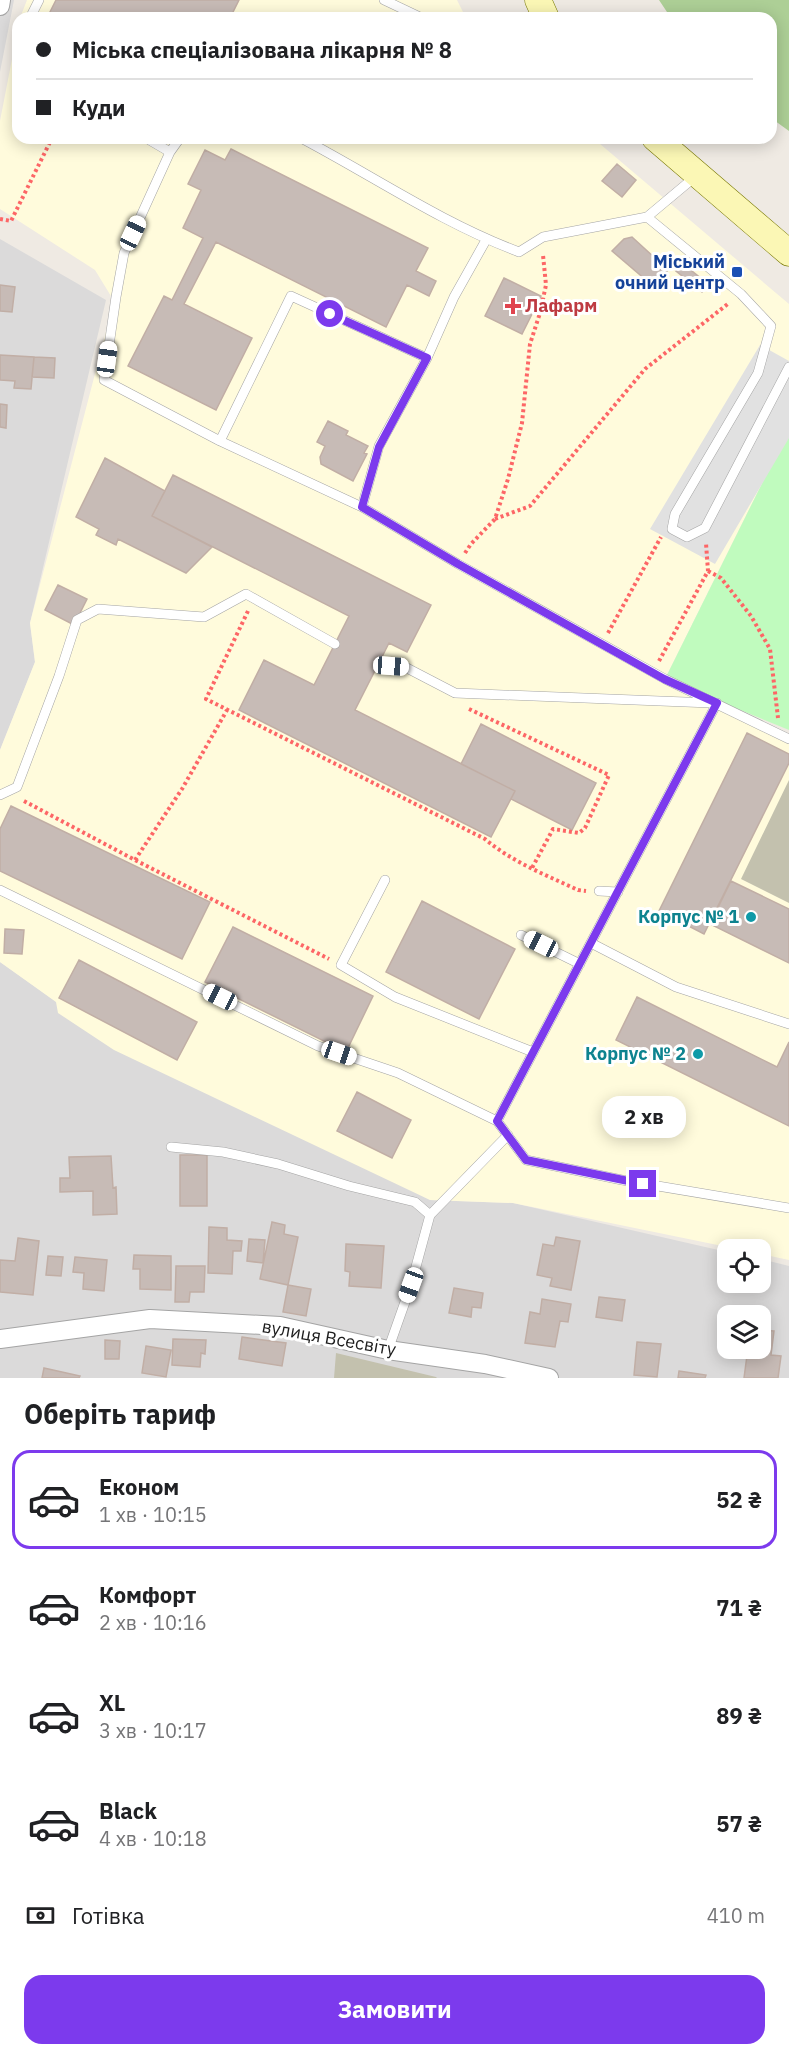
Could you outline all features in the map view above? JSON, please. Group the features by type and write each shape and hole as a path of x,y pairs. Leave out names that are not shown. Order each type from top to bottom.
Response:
{"main road":[{"path":"662,144 789,253"}],"street":[{"path":"0,6 2,0"},
{"name":"вулиця Всесвіту","path":"0,1339 150,1319 280,1326 388,1350 549,1378"}],"lane":[{"path":"384,0 409,12"},
{"path":"156,144 170,152"},
{"path":"176,144 124,253 104,380 220,441 362,507 458,564 664,679 789,740"},
{"path":"312,144 435,215 486,240 519,252 543,237 647,217 696,175"},
{"path":"647,217 741,294 771,326 758,373 675,514 672,529 687,537 705,528 789,367"},
{"path":"362,507 379,447 427,358 454,297 486,240"},
{"path":"220,441 291,296 427,358"},
{"path":"4,794 17,787 59,676 77,620 98,609 204,617 246,594 335,644"},
{"path":"378,665 405,667 455,693 717,703"},
{"path":"497,1121 717,703"},
{"path":"385,880 340,965 395,997 533,1052"},
{"path":"0,890 318,1046 398,1073 497,1121 526,1160 622,1180 789,1208"},
{"path":"599,891 618,892"},
{"path":"521,935 580,964"},
{"path":"591,943 676,987 789,1024"},
{"path":"388,1350 411,1285 430,1215 508,1135"},
{"path":"171,1147 223,1152 279,1164 349,1186 416,1202 430,1215"}],"path":[{"path":"0,219 12,221 49,144"},
{"path":"495,519 522,423 530,344 546,285 543,266 543,237"},
{"path":"458,564 471,544 495,519 530,506 645,369 741,294"},
{"path":"662,656 708,571 705,528"},
{"path":"609,631 657,542"},
{"path":"708,571 721,578 751,616 770,649 779,735"},
{"path":"255,597 206,699 485,839 501,852 532,868 578,890 599,891"},
{"path":"455,693 466,708 609,776 585,828 579,833 553,830 532,868"},
{"path":"135,860 182,789 227,709"},
{"path":"4,794 340,965"}],"shaded area":[{"path":"0,0 14,0 0,72"},
{"path":"27,0 457,0 463,12 22,12"},
{"path":"12,59 12,144 600,144 789,304 789,429 665,679 789,739 789,1260 771,1256 771,1239 717,1239 717,1245 513,1203 430,1200 114,1050 58,1013 56,1002 0,962 0,750 35,662 30,623 114,301 95,270 0,209 0,121"},
{"path":"0,239 106,300 30,623 35,662 0,750"},
{"path":"760,345 789,361 789,438 715,564 650,529"},
{"path":"789,780 789,903 741,879"},
{"path":"0,962 57,1002 430,1200 513,1203 717,1250 717,1293 771,1293 771,1262 789,1266 789,1378 0,1378"},
{"path":"336,1353 436,1377 437,1378 334,1378"}],"green space":[{"path":"659,0 789,0 789,131 777,122 777,12 667,12"},
{"path":"789,429 789,730 665,679"}],"building":[{"path":"56,0 239,0 233,12 50,12"},
{"path":"231,149 428,248 416,271 436,281 429,296 407,285 386,327 216,242 184,304 252,338 216,410 128,366 164,296 172,300 203,238 183,228 201,190 188,184 205,150 225,160"},
{"path":"617,164 636,180 622,197 602,181"},
{"path":"632,237 668,270 653,286 612,251 624,239"},
{"path":"682,263 708,284 702,292 676,271"},
{"name":"Лафарм","path":"504,278 541,296 522,334 485,316"},
{"path":"0,285 15,287 12,312 0,311"},
{"path":"0,355 34,357 31,389 14,388 15,381 0,380"},
{"path":"34,357 55,358 54,378 32,377"},
{"path":"0,404 7,405 6,428 0,427"},
{"path":"328,421 348,431 346,435 368,446 364,453 367,454 353,481 321,464 320,457 325,446 317,442"},
{"path":"105,458 165,491 152,516 212,547 186,573 118,539 116,545 96,535 99,529 76,517"},
{"path":"173,475 431,605 407,652 389,643 355,710 515,791 491,837 239,710 264,660 314,685 349,616 152,516"},
{"path":"58,585 87,599 74,625 45,610"},
{"path":"481,724 596,783 572,830 511,799 515,791 461,764"},
{"path":"747,733 789,754 789,763 704,934 659,911"},
{"path":"11,806 210,902 182,959 0,871 0,829"},
{"name":"Корпус № 1","path":"731,881 789,909 789,963 710,924"},
{"path":"422,901 515,949 479,1019 386,972"},
{"path":"233,927 373,996 346,1052 205,982"},
{"path":"5,929 24,930 22,954 4,953"},
{"path":"79,960 197,1022 177,1060 59,998"},
{"name":"Корпус № 2","path":"637,997 777,1067 789,1042 789,1126 616,1040"},
{"path":"357,1092 411,1120 392,1158 337,1131"},
{"path":"180,1155 207,1155 207,1206 180,1206"},
{"path":"111,1156 117,1214 93,1215 93,1191 60,1192 60,1178 70,1178 69,1157"},
{"path":"272,1222 285,1225 284,1234 298,1237 288,1285 260,1279"},
{"path":"209,1227 227,1228 227,1240 242,1241 241,1251 233,1251 232,1274 208,1273"},
{"path":"556,1237 580,1241 571,1290 550,1286 552,1278 537,1275 543,1244 554,1246"},
{"path":"18,1238 39,1241 33,1295 0,1292 0,1260 15,1261"},
{"path":"249,1239 265,1240 263,1263 247,1261"},
{"path":"346,1244 384,1246 381,1288 349,1286 350,1272 345,1271"},
{"path":"134,1255 171,1256 171,1290 140,1289 140,1269 133,1269"},
{"path":"48,1256 63,1257 61,1276 46,1275"},
{"path":"75,1257 107,1260 104,1291 83,1289 84,1273 73,1272"},
{"path":"176,1266 205,1266 204,1292 190,1292 189,1302 175,1302"},
{"path":"288,1285 311,1289 306,1316 283,1312"},
{"path":"454,1288 483,1293 481,1308 472,1307 471,1317 449,1313"},
{"path":"599,1297 625,1300 622,1321 596,1317"},
{"path":"542,1299 571,1304 568,1322 560,1321 555,1347 525,1343 530,1312 540,1314"},
{"path":"771,1331 774,1331 771,1355"},
{"path":"242,1337 286,1343 282,1366 239,1359"},
{"path":"173,1339 206,1340 205,1354 201,1353 200,1367 172,1365"},
{"path":"105,1340 120,1341 119,1359 105,1359"},
{"path":"637,1342 661,1344 657,1377 634,1375"},
{"path":"146,1346 171,1350 166,1377 142,1373"},
{"path":"771,1355 781,1356 778,1378 744,1378 747,1359 771,1359"},
{"path":"44,1368 80,1376 79,1378 42,1378"},
{"path":"679,1371 706,1375 705,1378 678,1378"}],"place":[{"name":"Міський очний центр","path":"737,272"},
{"name":"Лафарм","path":"513,306"},
{"name":"Корпус № 1","path":"751,917"},
{"name":"Корпус № 2","path":"698,1054"}],"route":[{"path":"330,314 427,358 379,447 362,507 458,564 664,679 717,703 497,1121 526,1160 643,1184"}]}
